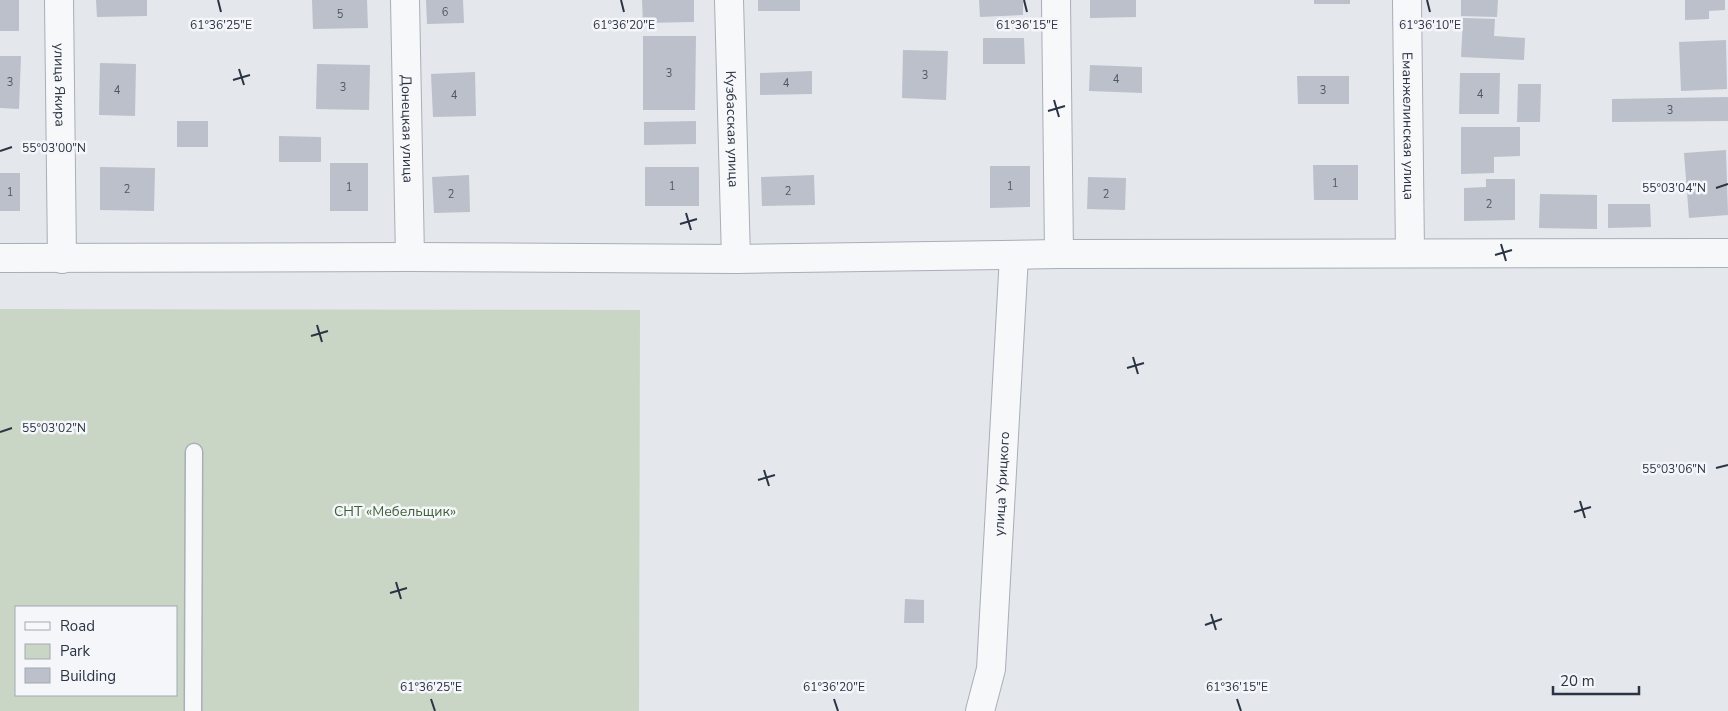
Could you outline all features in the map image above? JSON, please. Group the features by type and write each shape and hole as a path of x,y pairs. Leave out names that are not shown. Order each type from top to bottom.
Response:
{"street":[{"name":"улица Якира","path":"59,0 62,259"},
{"name":"Донецкая улица","path":"405,0 410,256"},
{"name":"Кузбасская улица","path":"729,0 736,258"},
{"path":"1056,0 1059,254"},
{"name":"Еманжелинская улица","path":"1407,0 1410,252"},
{"path":"0,258 410,256 736,258 1410,252 1728,253"},
{"name":"улица Урицкого","path":"980,711 991,669 1014,256"}],"lane":[{"path":"193,711 194,452"}],"green space":[{"name":"СНТ «Мебельщик»","path":"0,309 640,310 639,711 0,711"}],"building":[{"path":"0,0 19,0 19,31 0,31"},
{"path":"96,0 147,0 147,16 97,17"},
{"path":"312,0 367,0 368,28 313,29"},
{"path":"426,0 463,0 464,23 427,24"},
{"path":"642,0 694,0 694,22 643,23"},
{"path":"758,0 800,0 800,11 758,11"},
{"path":"979,0 1023,0 1023,15 980,17"},
{"path":"1090,0 1136,0 1136,17 1090,18"},
{"path":"1314,0 1350,0 1350,4 1314,4"},
{"path":"1461,0 1498,0 1497,17 1461,16"},
{"path":"1685,0 1725,0 1725,10 1709,11 1709,19 1685,20"},
{"path":"1463,18 1495,19 1494,36 1525,38 1524,60 1461,57"},
{"path":"643,36 696,36 695,110 643,110"},
{"path":"983,38 1024,38 1025,64 983,64"},
{"path":"1726,40 1727,89 1681,91 1679,42"},
{"path":"903,50 948,51 946,100 902,98"},
{"path":"0,56 21,56 19,109 0,108"},
{"path":"100,63 136,64 135,116 99,115"},
{"path":"317,64 370,65 369,110 316,109"},
{"path":"1090,65 1142,67 1142,93 1089,91"},
{"path":"812,71 812,94 760,95 760,73"},
{"path":"475,72 476,116 433,117 431,74"},
{"path":"1460,73 1500,73 1499,114 1459,114"},
{"path":"1297,76 1349,76 1349,104 1298,104"},
{"path":"1518,84 1541,84 1540,122 1517,122"},
{"path":"1728,97 1728,121 1612,122 1612,99"},
{"path":"177,121 208,121 208,147 177,147"},
{"path":"696,121 696,144 644,145 644,122"},
{"path":"1461,127 1520,127 1520,156 1494,157 1494,173 1461,174"},
{"path":"279,136 321,137 321,162 279,162"},
{"path":"1726,150 1728,215 1689,218 1684,153"},
{"path":"330,163 368,163 368,211 330,211"},
{"path":"1313,165 1358,165 1358,200 1314,200"},
{"path":"990,166 1030,166 1030,207 990,208"},
{"path":"100,167 155,168 154,211 100,210"},
{"path":"645,167 699,167 699,206 645,206"},
{"path":"0,173 20,173 20,211 0,211"},
{"path":"469,175 470,212 434,213 432,177"},
{"path":"814,175 815,205 762,206 761,177"},
{"path":"1088,177 1126,178 1125,210 1087,209"},
{"path":"1486,179 1515,179 1515,220 1464,221 1464,188 1486,187"},
{"path":"1540,194 1597,195 1597,229 1539,228"},
{"path":"1608,204 1650,204 1651,227 1608,228"},
{"path":"905,599 924,600 924,623 904,623"}]}
